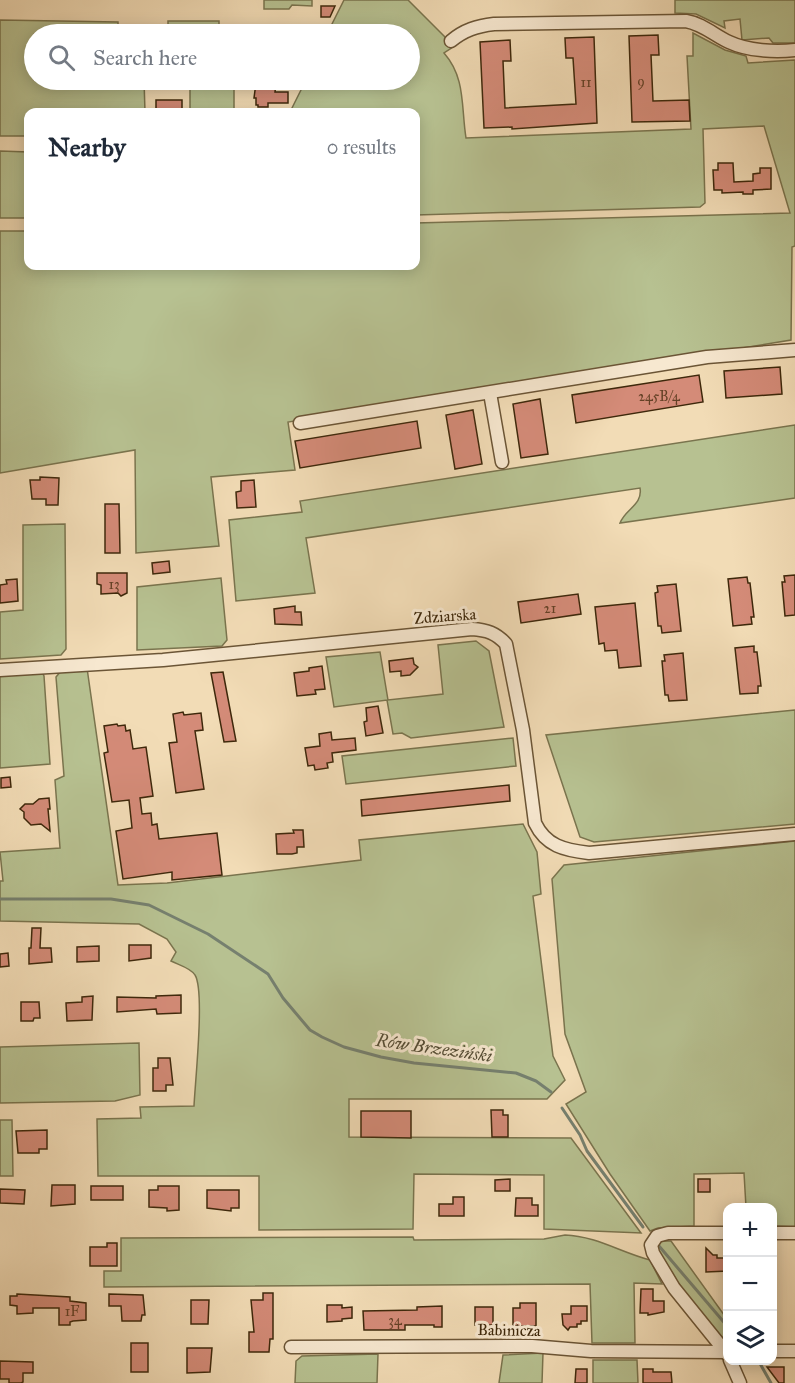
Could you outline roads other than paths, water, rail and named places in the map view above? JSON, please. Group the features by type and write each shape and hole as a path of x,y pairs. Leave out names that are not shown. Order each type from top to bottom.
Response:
{"street":[{"path":"451,41 464,31 494,24 686,21 706,27 735,44 770,50 795,50"},
{"path":"300,423 708,357 795,350"},
{"path":"490,393 502,462"},
{"name":"Zdziarska","path":"0,670 163,660 438,632 486,630 506,644 523,730 535,823 540,834 552,845 566,850 589,852 795,834"},
{"path":"723,1233 668,1233 657,1236 651,1245 651,1249 674,1288 723,1349"},
{"path":"777,1233 795,1233"},
{"name":"Babinicza","path":"291,1347 532,1346 591,1351 723,1355"},
{"path":"777,1351 795,1351"},
{"path":"732,1365 740,1383"}],"waterway":[{"name":"Rów Brzeziński","path":"0,899 111,899 149,905 208,934 268,974 283,998 310,1030 322,1037 344,1047 381,1057 414,1063 516,1073 536,1081 551,1092"},
{"name":"Rów Brzeziński","path":"562,1108 580,1135 587,1151 643,1227"},
{"name":"Rów Brzeziński","path":"659,1246 723,1321"},
{"name":"Rów Brzeziński","path":"761,1365 771,1383"}]}
